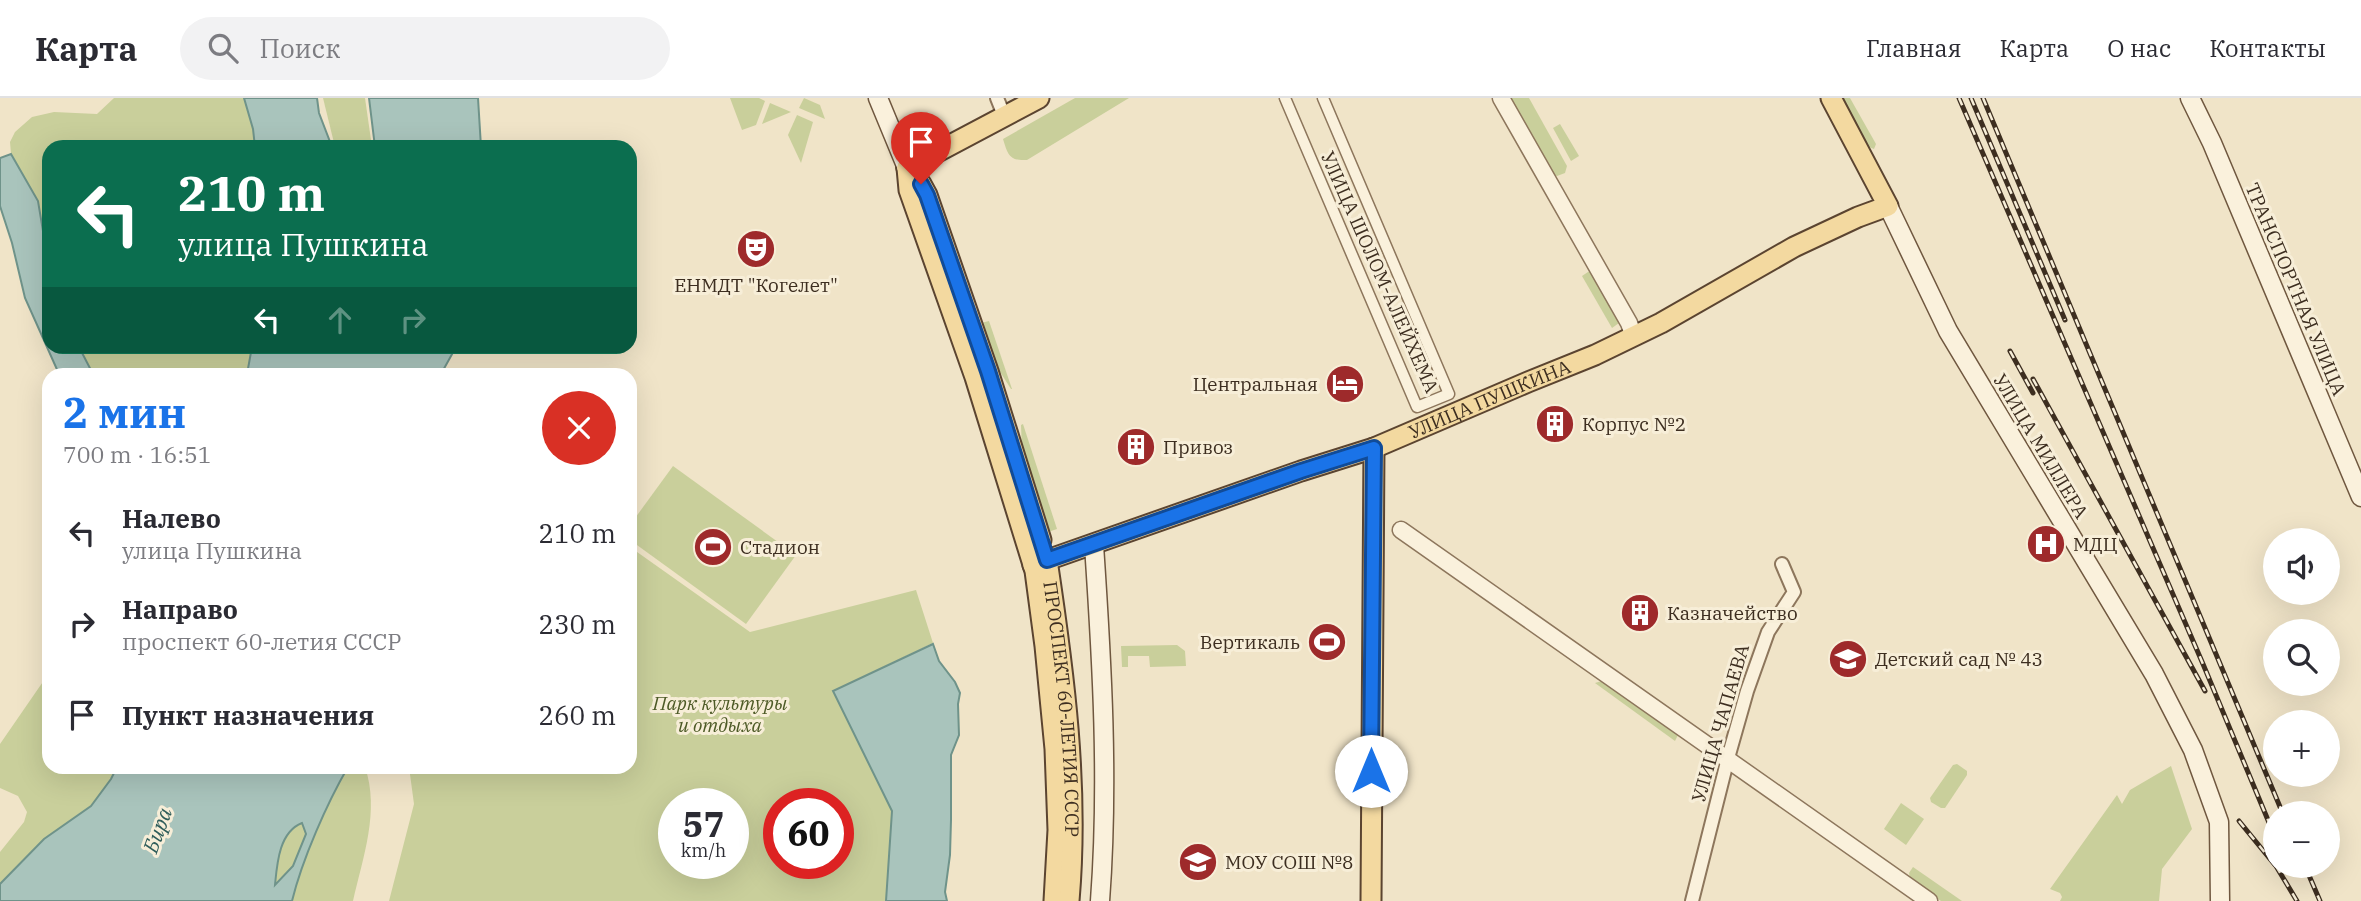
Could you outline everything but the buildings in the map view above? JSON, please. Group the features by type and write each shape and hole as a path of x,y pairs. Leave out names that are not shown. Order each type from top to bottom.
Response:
{"main road":[{"name":"ПРОСПЕКТ 60-ЛЕТИЯ СССР","path":"878,98 906,168 909,190 1040,562 1060,647 1071,749 1074,829 1069,901"},
{"path":"906,168 1039,98"},
{"path":"1831,98 1853,135 1888,206"},
{"name":"ТРАНСПОРТНАЯ УЛИЦА","path":"2190,98 2212,143 2361,497"},
{"name":"ПРОСПЕКТ 60-ЛЕТИЯ СССР","path":"906,168 927,195 988,371 1041,540 1040,562 1055,749 1058,830 1054,901"},
{"name":"УЛИЦА ПУШКИНА","path":"1040,562 1374,448 1634,337 1794,247 1888,206"},
{"name":"УЛИЦА МИЛЛЕРА","path":"1888,206 1948,331 2154,674 2193,750 2219,822 2220,901"},
{"path":"1371,901 1374,448"},
{"path":"1094,545 1105,780 1100,901"}],"street":[{"path":"998,98 1005,118"},
{"name":"УЛИЦА ШОЛОМ-АЛЕЙХЕМА","path":"1285,98 1416,407 1449,394 1323,98"},
{"path":"1501,98 1629,323 1634,337"},
{"path":"1401,530 1929,901"},
{"name":"УЛИЦА ЧАПАЕВА","path":"1692,901 1747,691 1768,632 1794,592 1782,564"}],"green space":[{"path":"114,98 244,98 254,140 42,140 42,225 38,201 11,154 10,142 15,132 32,117 54,112 97,114"},
{"path":"323,98 365,98 371,140 333,140"},
{"path":"730,98 759,98 765,101 756,125 742,130"},
{"path":"804,98 820,105 825,119 799,108"},
{"path":"1075,98 1129,98 1027,160 1010,156 1003,139"},
{"path":"1509,98 1529,98 1567,166 1565,173 1552,175"},
{"path":"1841,98 1850,98 1876,144 1874,149 1869,147"},
{"path":"770,103 791,112 762,124"},
{"path":"797,115 813,122 801,163 788,135"},
{"path":"1560,124 1579,156 1571,161 1553,128"},
{"path":"1591,270 1619,320 1612,328 1582,276"},
{"path":"989,321 1012,389 995,364 981,323"},
{"path":"83,354 251,354 248,368 90,368"},
{"path":"1023,424 1057,529 1045,533 1022,452"},
{"name":"Стадион","path":"673,466 796,555 746,624 637,545 637,515"},
{"name":"Парк культуры и отдыха","path":"637,552 750,632 916,590 933,643 833,691 892,811 886,901 389,901 414,804 410,774 637,774"},
{"path":"1177,645 1185,651 1186,666 1150,667 1149,656 1128,656 1128,667 1122,667 1121,646"},
{"path":"1605,680 1677,731 1675,741 1595,683"},
{"path":"42,683 42,774 114,774 91,806 44,839 0,884 0,852 24,822 27,812 18,796 0,788 0,744"},
{"path":"1957,764 1967,771 1967,775 1945,808 1941,808 1931,802 1930,798 1953,765"},
{"path":"2171,766 2192,829 2162,869 2159,901 2060,901 2060,893 2050,889 2117,795 2122,804 2130,790"},
{"path":"344,774 367,774 371,800 370,817 353,901 292,901 302,868"},
{"path":"1901,803 1924,819 1906,845 1884,829"},
{"path":"302,823 306,834 293,866 274,887 278,859 284,842 288,834"},
{"path":"1913,867 1962,901 1941,901 1910,879 1909,873"}],"water":[{"path":"244,98 317,98 319,113 329,140 254,140"},
{"path":"369,98 478,98 481,140 374,140"},
{"path":"11,154 38,201 42,225 42,336 25,298 0,206 0,158"},
{"path":"50,354 83,354 90,368 56,368"},
{"path":"251,354 452,354 444,368 248,368"},
{"path":"933,644 939,661 960,693 959,735 951,755 950,855 945,892 947,901 886,901 892,811 833,691"},
{"name":"Бира","path":"113,774 344,774 316,832 292,901 0,901 0,884 44,839 91,806","holes":["302,823 306,834 293,866 275,885 284,841 294,827"]}],"railway":[{"path":"1959,98 2263,808"},
{"path":"1971,98 2065,320"},
{"path":"1983,98 2278,801"},
{"path":"2010,351 2033,393"},
{"path":"2033,379 2205,691"},
{"path":"2239,821 2263,850"},
{"path":"2283,878 2297,901"},
{"path":"2310,878 2320,901"}],"place":[{"name":"ЕНМДТ \"Когелет\"","path":"756,249"},
{"name":"Центральная","path":"1345,384"},
{"name":"Корпус №2","path":"1555,424"},
{"name":"Привоз","path":"1136,447"},
{"name":"МДЦ","path":"2046,544"},
{"name":"Стадион","path":"713,547"},
{"name":"Казначейство","path":"1640,613"},
{"name":"Вертикаль","path":"1327,642"},
{"name":"Детский сад № 43","path":"1848,659"},
{"name":"МОУ СОШ №8","path":"1198,862"}],"route":[{"path":"921,184 988,371 1047,560 1374,448 1371,771"}]}
